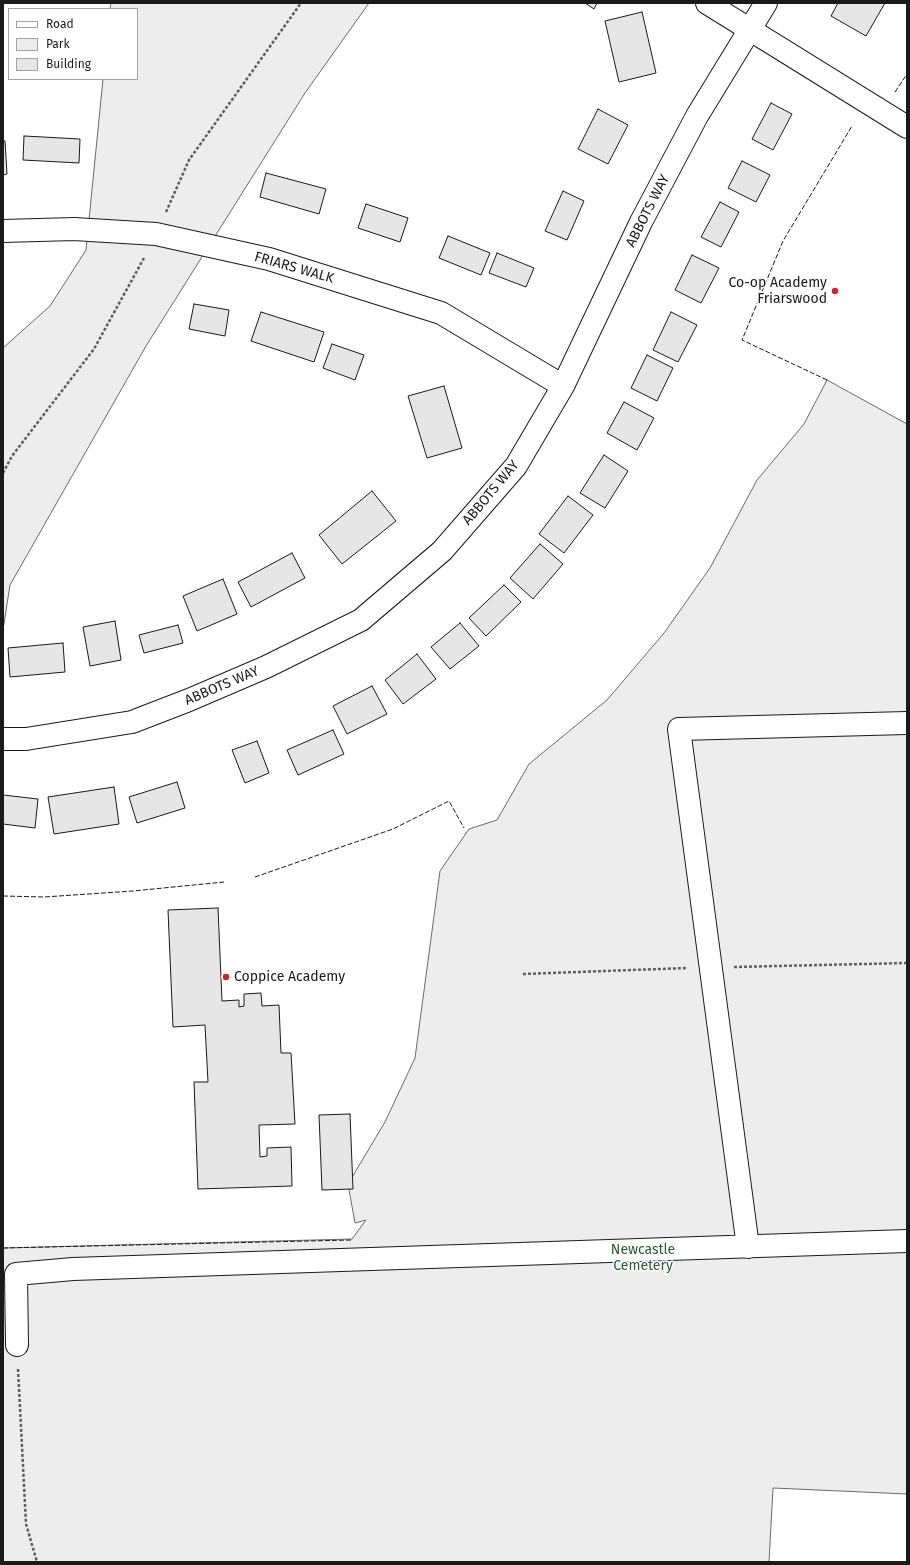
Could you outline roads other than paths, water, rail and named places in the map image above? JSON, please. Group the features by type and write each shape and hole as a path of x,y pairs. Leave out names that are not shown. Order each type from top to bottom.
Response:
{"street":[{"path":"707,3 907,127"},
{"name":"ABBOTS WAY","path":"3,739 26,739 132,722 189,700 266,667 361,620 442,551 511,472 563,386 641,222 697,116 766,3"},
{"name":"FRIARS WALK","path":"3,231 74,230 156,234 269,259 441,313 563,386"},
{"path":"748,1247 679,729 907,723"},
{"path":"17,1345 16,1274 73,1269 907,1241"}],"place":[{"name":"Co-op Academy Friarswood","path":"835,291"},
{"name":"Coppice Academy","path":"226,977"}],"park label":[{"name":"Newcastle Cemetery","path":"643,1258"}]}
